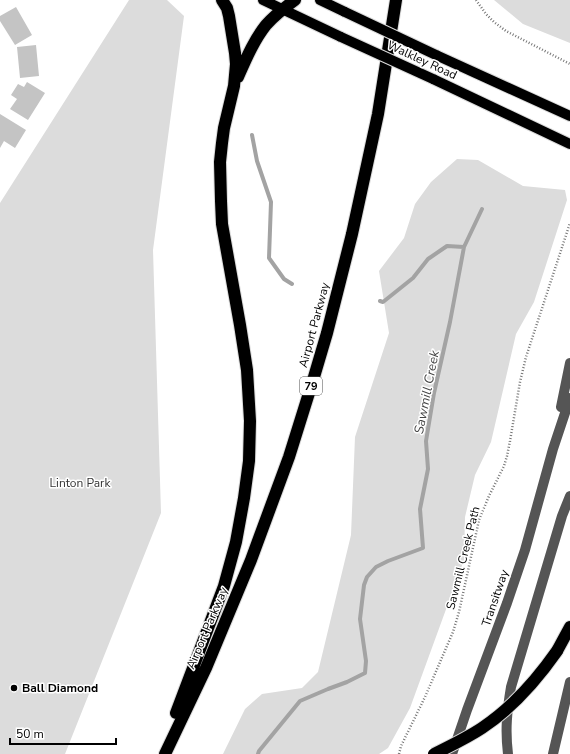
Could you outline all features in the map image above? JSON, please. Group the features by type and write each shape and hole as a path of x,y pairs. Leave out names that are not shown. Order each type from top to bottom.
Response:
{"highway":[{"path":"160,754 191,677 224,586 236,542 244,498 250,441 249,394 244,348 222,224 220,201 220,162 222,143 234,86 236,64 236,53 229,16 227,8 222,0"},
{"path":"234,86 259,35 282,9 295,0"},
{"name":"Airport Parkway","path":"166,754 206,668 251,560 286,464 314,377 327,333 352,234 378,114 396,0"},
{"path":"434,754 470,735 497,717 511,705 535,680 556,651 570,627"}],"main road":[{"name":"Walkley Road","path":"263,0 570,144"},
{"name":"Walkley Road","path":"320,0 570,116"}],"lane":[{"name":"Transitway","path":"553,448 570,363"},
{"name":"Transitway","path":"452,754 507,604 525,550 553,448 570,398"},
{"path":"508,754 506,733 511,687 562,516 570,496"},
{"path":"553,754 570,682"}],"path":[{"path":"476,0 486,14 506,32 570,64"},
{"name":"Sawmill Creek Path","path":"400,754 401,746 425,698 453,632 479,520 504,466 526,357 570,223"}],"green space":[{"name":"Linton Park","path":"129,0 167,0 184,16 153,250 161,513 65,754 0,754 0,203"},
{"path":"494,0 570,0 570,43 523,24"},
{"path":"457,159 478,160 523,186 565,190 567,200 534,302 516,334 491,442 475,475 465,517 464,560 410,708 388,748 379,754 223,754 245,709 262,694 302,688 318,672 351,535 355,437 389,333 379,271 404,238 415,204 431,182"}],"building":[{"path":"16,7 32,35 15,45 0,21 0,16"},
{"path":"36,45 39,76 20,78 17,47"},
{"path":"27,82 45,93 28,120 10,109 17,99 11,95 18,84 24,87"},
{"path":"0,114 26,130 15,148 4,141 0,148"}],"waterway":[{"path":"252,135 257,161 271,202 269,258 284,279 292,284"},
{"name":"Sawmill Creek","path":"258,754 300,701 365,673 366,661 360,619 364,585 367,577 376,567 423,548 420,509 428,469 426,441 434,393 450,322 464,247 482,209"},
{"path":"380,301 383,302 413,278 428,259 447,246 464,247"}],"place":[{"name":"Ball Diamond","path":"14,688"}]}
